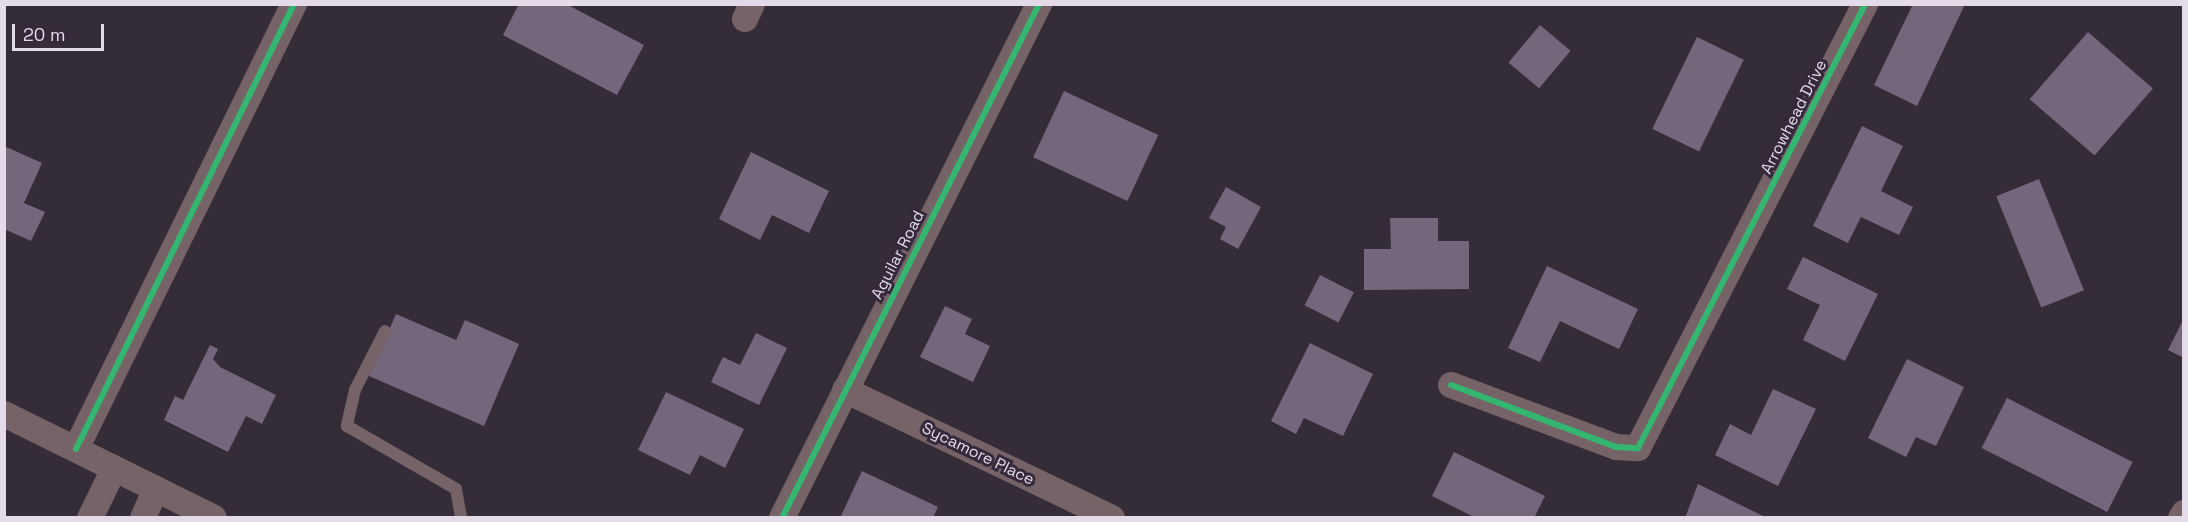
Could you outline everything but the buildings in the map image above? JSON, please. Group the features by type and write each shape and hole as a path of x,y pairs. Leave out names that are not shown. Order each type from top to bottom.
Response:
{"street":[{"path":"76,449 294,4"},
{"name":"Aguilar Road","path":"782,518 1039,4"},
{"name":"Arrowhead Drive","path":"1451,386 1616,447 1638,448 1865,4"},
{"name":"Sycamore Place","path":"845,390 1112,518"},
{"path":"4,414 214,518"},
{"path":"90,518 114,469"},
{"path":"143,518 156,489"},
{"path":"2181,518 2184,513"}],"lane":[{"path":"385,331 355,390 347,426 456,489 461,518"}],"cycle path":[{"path":"76,449 294,4"},
{"path":"782,518 1039,4"},
{"path":"1451,385 1616,447 1638,448 1865,4"}]}
